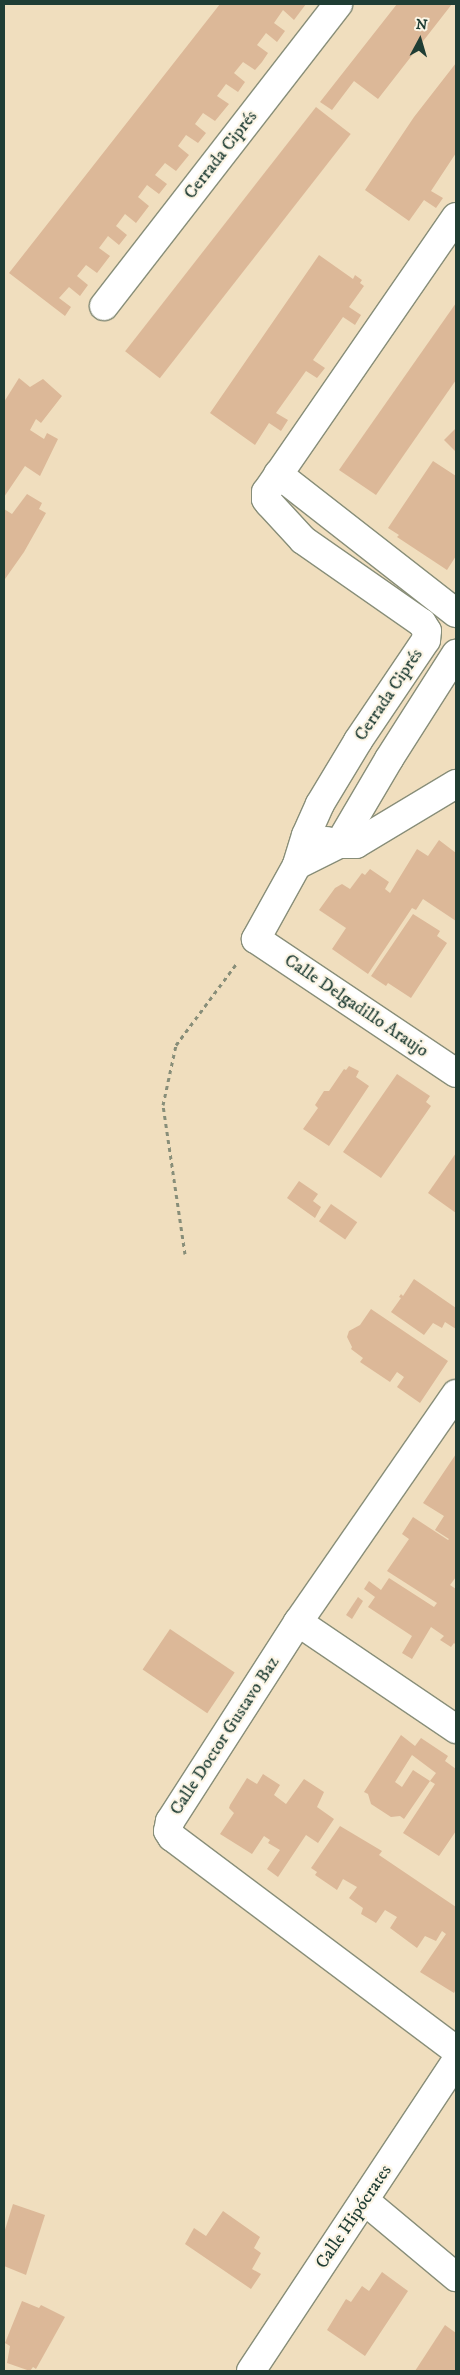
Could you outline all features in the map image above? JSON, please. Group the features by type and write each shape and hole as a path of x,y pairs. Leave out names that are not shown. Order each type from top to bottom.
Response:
{"street":[{"name":"Cerrada Ciprés","path":"104,306 338,4"},
{"name":"Cerrada Ciprés","path":"256,939 297,865 306,835 320,804 366,729 426,640 427,630 422,623 303,540 266,498 266,492 456,217"},
{"path":"278,474 456,613"},
{"name":"Cerrada Ciprés","path":"339,844 395,749 456,654"},
{"path":"402,676 432,692"},
{"path":"366,729 395,749"},
{"path":"306,835 339,844 356,844 368,839 456,784"},
{"path":"297,865 339,844"},
{"name":"Calle Delgadillo Araujo","path":"256,939 456,1073"},
{"name":"Calle Doctor Gustavo Baz","path":"456,1394 298,1622 170,1821 168,1831 172,1837 456,2050"},
{"path":"298,1622 456,1729"},
{"name":"Calle Hipócrates","path":"251,2371 456,2061"},
{"path":"365,2201 456,2277"}],"path":[{"path":"185,1254 163,1105 176,1044 256,939"}],"building":[{"path":"220,4 306,4 294,20 283,10 274,23 285,31 277,42 266,33 257,45 268,53 262,62 255,70 243,62 234,73 245,82 238,92 226,84 217,96 229,104 215,121 203,113 195,124 206,133 198,143 186,135 178,146 189,155 176,171 165,163 155,175 167,184 159,194 147,185 138,197 149,206 136,223 125,214 116,226 127,235 119,245 108,236 99,248 110,256 97,273 86,265 77,276 88,285 80,296 69,287 59,298 71,307 65,316 9,273"},
{"path":"397,4 452,4 378,99 354,81 332,110 320,102"},
{"path":"456,63 456,153 431,191 443,198 436,208 424,200 409,221 365,190 414,117"},
{"path":"316,107 351,134 160,378 125,351"},
{"path":"319,255 353,279 355,275 362,280 360,283 364,286 349,307 361,315 355,325 343,317 313,360 325,368 317,378 306,371 276,413 288,420 281,431 269,423 255,445 210,413"},
{"path":"456,303 456,380 376,495 339,470"},
{"path":"19,378 30,387 43,379 62,396 41,423 36,419 30,430 44,439 47,433 58,439 40,476 25,466 4,497 4,402"},
{"path":"456,428 456,452 444,440"},
{"path":"433,461 456,476 456,556 447,570 397,537 399,535 388,528"},
{"path":"27,494 42,503 39,509 46,513 24,552 5,579 4,509 12,514"},
{"path":"439,840 456,853 456,921 423,899 416,910 412,908 368,974 332,949 346,928 319,910 335,888 342,884 350,889 362,873 365,875 370,869 389,882 385,889 390,893 417,849 428,856"},
{"path":"413,914 440,931 437,936 447,943 411,998 388,983 386,986 371,976"},
{"path":"349,1066 359,1071 356,1077 369,1086 329,1146 303,1129 318,1108 315,1105 324,1091 329,1091 344,1069 346,1070"},
{"path":"397,1074 430,1096 426,1102 431,1106 381,1178 343,1152"},
{"path":"456,1153 456,1213 428,1193"},
{"path":"299,1181 318,1194 313,1201 321,1207 315,1218 287,1198"},
{"path":"331,1204 357,1222 345,1240 319,1221"},
{"path":"414,1279 456,1308 456,1329 445,1322 442,1328 433,1323 424,1335 391,1312 401,1298 399,1297 401,1294 403,1296"},
{"path":"371,1309 448,1361 420,1403 397,1387 404,1377 397,1372 390,1382 360,1362 363,1358 351,1349 352,1347 347,1337 349,1331 360,1325"},
{"path":"456,1454 456,1577 450,1585 456,1589 456,1645 454,1643 451,1647 440,1640 444,1636 431,1627 412,1659 402,1653 412,1636 368,1607 375,1597 364,1589 369,1581 381,1590 389,1578 434,1607 437,1603 387,1571 409,1539 402,1534 413,1517 449,1539 435,1530 444,1516 423,1503"},
{"path":"358,1597 363,1601 352,1619 346,1615"},
{"path":"170,1629 235,1673 207,1713 143,1670"},
{"path":"401,1735 415,1746 421,1738 448,1756 445,1761 456,1769 456,1831 439,1856 403,1833 435,1784 430,1781 404,1819 400,1816 391,1817 371,1804 368,1794 364,1792","holes":["412,1755 436,1773 430,1781 413,1770 402,1787 395,1782"]},
{"path":"263,1774 280,1785 274,1795 286,1804 304,1779 324,1792 317,1807 334,1819 318,1843 306,1835 278,1877 267,1869 280,1850 268,1843 270,1840 264,1836 252,1854 220,1834 234,1813 229,1808 230,1805 247,1778 257,1784"},
{"path":"340,1826 382,1851 379,1855 456,1907 456,1989 454,1993 420,1972 446,1934 442,1931 436,1941 425,1936 417,1948 390,1928 397,1917 385,1910 376,1923 361,1914 363,1908 349,1898 357,1887 343,1879 337,1890 315,1875 317,1872 311,1868"},
{"path":"13,2204 45,2215 26,2275 4,2266 4,2233"},
{"path":"223,2211 260,2237 254,2248 261,2253 252,2269 261,2274 251,2289 185,2244 194,2228 206,2236"},
{"path":"382,2272 408,2291 365,2356 327,2330 346,2299 351,2302 362,2286 369,2291"},
{"path":"22,2301 39,2308 41,2305 65,2317 36,2369 33,2367 30,2371 7,2363 10,2346 5,2343"},
{"path":"445,2325 456,2333 456,2371 415,2371"}]}
